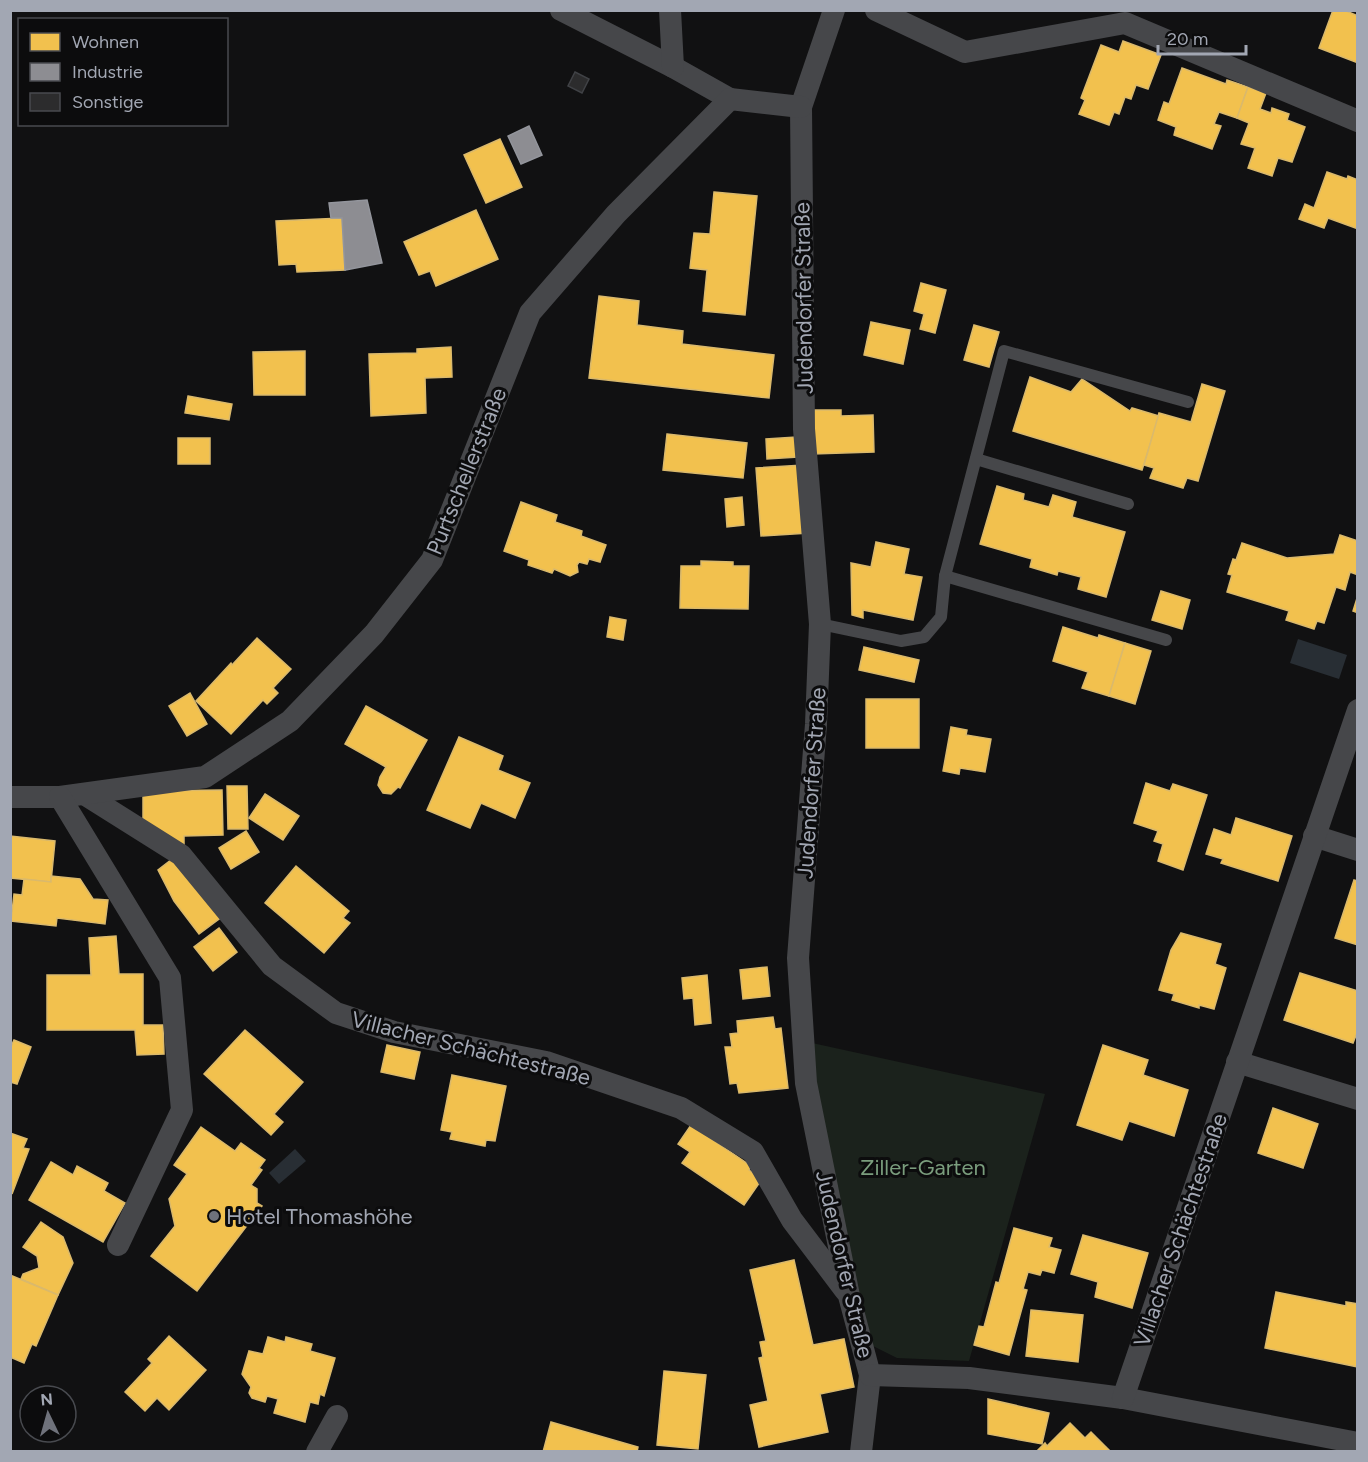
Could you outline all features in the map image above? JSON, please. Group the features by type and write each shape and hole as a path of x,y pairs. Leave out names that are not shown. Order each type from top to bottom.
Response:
{"street":[{"path":"561,10 730,99 801,106"},
{"path":"670,10 673,67"},
{"name":"Judendorfer Straße","path":"834,10 801,106 804,429 820,624 816,724 798,958 806,1083 849,1296 870,1375 861,1452"},
{"path":"876,10 965,52 1125,23 1358,121"},
{"name":"Purtschellerstraße","path":"10,797 60,797 205,777 290,721 374,634 432,560 530,313 616,213 730,99"},
{"name":"Villacher Schächtestraße","path":"1123,1398 1358,710"},
{"name":"Villacher Schächtestraße","path":"84,794 181,855 272,966 336,1013 394,1032 557,1066 681,1108 753,1152 792,1220 849,1296"},
{"path":"60,797 170,978 182,1110 118,1245"},
{"path":"1314,836 1358,850"},
{"path":"1237,1062 1358,1099"},
{"path":"870,1375 969,1378 1123,1398 1358,1443"},
{"path":"317,1452 337,1416"}],"lane":[{"path":"820,624 901,641 924,637 941,617 945,576 1004,351 1188,402"},
{"path":"976,459 1128,504"},
{"path":"945,576 1166,640"}],"green space":[{"name":"Ziller-Garten","path":"803,1041 1045,1094 969,1361 897,1358 861,1340"}],"shaded area":[{"path":"1298,639 1347,655 1339,679 1290,663"},
{"path":"295,1149 306,1161 279,1184 269,1173"}],"building: Wohnen":[{"path":"1333,10 1344,10 1358,16 1358,63 1319,48"},
{"path":"1123,41 1161,55 1148,89 1136,85 1131,99 1125,97 1119,114 1114,112 1109,125 1079,114 1085,100 1081,98 1101,45 1119,52"},
{"path":"1182,68 1226,84 1227,80 1248,87 1237,118 1219,112 1214,124 1221,126 1212,149 1174,135 1176,127 1158,120 1164,102 1169,104"},
{"path":"1248,87 1266,93 1260,109 1271,113 1272,108 1289,114 1287,120 1305,127 1292,162 1278,158 1272,176 1248,168 1255,148 1241,144 1249,123 1237,118"},
{"path":"500,139 522,187 486,203 464,155"},
{"path":"1327,172 1358,180 1358,229 1328,218 1324,228 1299,219 1305,204 1314,208"},
{"path":"714,192 757,196 745,315 703,311 707,270 690,268 694,233 710,234"},
{"path":"476,210 498,259 436,286 430,271 419,275 404,242"},
{"path":"342,218 345,270 297,272 296,264 279,265 276,221"},
{"path":"921,283 946,290 935,333 920,329 924,314 914,311"},
{"path":"599,296 639,301 637,325 683,331 682,344 774,355 769,398 589,378"},
{"path":"871,322 910,330 903,364 864,355"},
{"path":"974,325 999,332 989,367 964,360"},
{"path":"451,347 452,377 425,378 426,413 371,416 369,354 417,353 417,349"},
{"path":"305,351 305,395 254,395 253,352"},
{"path":"1030,377 1071,392 1082,379 1130,411 1132,408 1159,416 1142,470 1013,431"},
{"path":"1202,384 1225,391 1198,481 1187,478 1183,488 1150,478 1154,468 1144,465 1159,413 1191,422"},
{"path":"188,396 232,404 229,420 185,413"},
{"path":"812,410 841,410 841,416 873,415 874,452 813,454"},
{"path":"667,434 747,443 743,478 663,470"},
{"path":"796,437 798,457 767,459 766,439"},
{"path":"178,438 210,438 210,464 178,464"},
{"path":"803,465 809,533 761,536 756,468"},
{"path":"997,486 1024,494 1023,500 1049,507 1053,495 1076,502 1072,517 1125,532 1106,597 1078,589 1081,577 1058,571 1057,575 1030,567 1032,559 980,544"},
{"path":"742,497 744,525 727,527 725,499"},
{"path":"521,502 557,515 555,522 582,531 581,536 606,545 600,562 589,559 587,564 579,562 578,572 570,576 554,569 552,573 528,565 529,560 504,551"},
{"path":"1340,535 1358,541 1358,575 1350,572 1345,590 1336,587 1324,623 1317,621 1314,629 1286,620 1289,611 1227,592 1232,575 1228,574 1242,543 1287,558 1334,554"},
{"path":"876,542 909,549 904,574 922,577 913,620 863,610 863,618 852,615 851,563 871,567"},
{"path":"701,561 733,562 733,566 749,566 748,609 680,608 681,566 701,566"},
{"path":"1161,591 1190,600 1182,629 1152,620"},
{"path":"1358,595 1358,613 1353,611"},
{"path":"610,617 626,620 623,640 607,637"},
{"path":"1063,627 1098,638 1099,635 1125,643 1109,696 1082,688 1088,672 1053,661"},
{"path":"257,638 291,669 273,688 278,693 267,704 263,700 231,734 196,701"},
{"path":"1125,643 1151,651 1135,704 1109,696"},
{"path":"864,647 919,660 914,682 859,670"},
{"path":"190,693 207,724 187,736 169,706"},
{"path":"866,699 919,699 919,748 866,748"},
{"path":"366,706 427,740 400,788 398,787 391,794 383,793 378,785 386,767 345,744"},
{"path":"951,727 967,730 966,735 991,739 985,772 960,768 959,774 943,771"},
{"path":"459,737 503,756 498,770 530,783 515,818 481,803 470,828 427,810"},
{"path":"1146,783 1170,791 1173,784 1207,795 1183,870 1158,861 1163,844 1154,841 1158,831 1134,823"},
{"path":"227,786 247,786 248,829 228,829"},
{"path":"222,790 223,835 184,836 184,849 143,825 143,791"},
{"path":"265,794 299,816 283,840 249,818"},
{"path":"1236,818 1292,836 1278,881 1221,863 1223,859 1206,854 1214,829 1231,835"},
{"path":"246,831 259,852 231,869 219,848"},
{"path":"10,836 55,841 51,882 10,878"},
{"path":"176,856 223,916 199,934 174,901 158,870"},
{"path":"296,866 349,911 343,918 350,923 324,953 265,903"},
{"path":"51,876 80,879 93,899 108,900 105,924 57,918 56,926 11,921 14,894 22,895 24,879 51,882"},
{"path":"1354,880 1358,881 1358,945 1335,938"},
{"path":"219,928 237,952 213,971 194,947"},
{"path":"1181,933 1221,944 1215,964 1226,968 1214,1009 1199,1005 1199,1008 1172,1000 1174,994 1159,990 1171,950"},
{"path":"116,936 119,974 143,974 143,1025 163,1025 164,1054 137,1055 135,1030 47,1030 47,975 91,975 89,938"},
{"path":"767,967 770,996 743,999 740,970"},
{"path":"1300,973 1358,991 1358,1030 1353,1043 1284,1020"},
{"path":"707,975 711,1023 695,1025 693,998 684,999 682,978"},
{"path":"773,1017 775,1029 781,1028 788,1088 739,1093 737,1083 730,1084 725,1047 732,1047 730,1034 738,1033 737,1021"},
{"path":"245,1030 303,1082 274,1114 283,1122 271,1135 204,1074"},
{"path":"14,1040 31,1047 17,1084 10,1082 10,1049"},
{"path":"387,1045 420,1052 414,1079 381,1072"},
{"path":"1103,1045 1148,1060 1143,1075 1188,1090 1174,1136 1129,1121 1122,1140 1077,1125"},
{"path":"452,1075 506,1086 495,1141 486,1140 485,1146 450,1139 452,1132 441,1130"},
{"path":"1273,1108 1318,1124 1303,1168 1258,1153"},
{"path":"691,1125 751,1166 749,1170 762,1179 744,1205 682,1163 690,1152 678,1144"},
{"name":"Hotel Thomashöhe","path":"201,1127 235,1151 241,1143 265,1160 259,1168 262,1170 251,1185 257,1189 257,1203 262,1206 197,1291 151,1256 175,1226 169,1199 187,1174 174,1165"},
{"path":"10,1133 27,1139 23,1148 29,1149 12,1194"},
{"path":"51,1162 73,1175 77,1166 108,1183 104,1191 125,1203 103,1242 29,1200"},
{"path":"41,1222 63,1237 73,1263 58,1295 21,1279 23,1274 39,1268 37,1256 23,1247"},
{"path":"1014,1228 1052,1238 1049,1247 1061,1250 1054,1273 1042,1270 1040,1275 1028,1272 1023,1289 1027,1290 1009,1355 974,1345 979,1326 984,1327"},
{"path":"1083,1235 1148,1253 1132,1308 1095,1297 1098,1282 1071,1274"},
{"path":"794,1260 813,1345 844,1339 854,1387 820,1394 828,1432 759,1447 750,1405 768,1401 759,1358 763,1357 760,1342 766,1341 750,1270"},
{"path":"10,1275 58,1295 36,1346 32,1344 24,1363 10,1357"},
{"path":"1276,1292 1346,1306 1346,1302 1358,1304 1358,1367 1265,1348"},
{"path":"1031,1310 1083,1315 1078,1362 1026,1356"},
{"path":"169,1336 206,1370 169,1410 157,1398 145,1411 125,1392 152,1363 148,1359"},
{"path":"268,1337 285,1342 286,1337 312,1344 310,1351 335,1358 324,1396 320,1394 318,1404 310,1402 305,1422 274,1413 278,1399 267,1396 265,1402 252,1398 249,1393 251,1387 242,1374 249,1351 263,1354"},
{"path":"664,1371 706,1375 698,1449 657,1445"},
{"path":"988,1399 1049,1413 1042,1444 988,1434"},
{"path":"551,1422 638,1447 637,1452 543,1452"},
{"path":"1070,1423 1085,1438 1091,1432 1111,1452 1036,1452 1045,1443 1047,1446"}],"building: Industrie":[{"path":"529,126 542,155 521,164 508,136"},
{"path":"367,200 382,263 345,270 342,218 331,218 329,203"}],"building: Sonstige":[{"path":"575,72 589,79 582,93 568,86"}],"place":[{"name":"Hotel Thomashöhe","path":"214,1216"}]}
